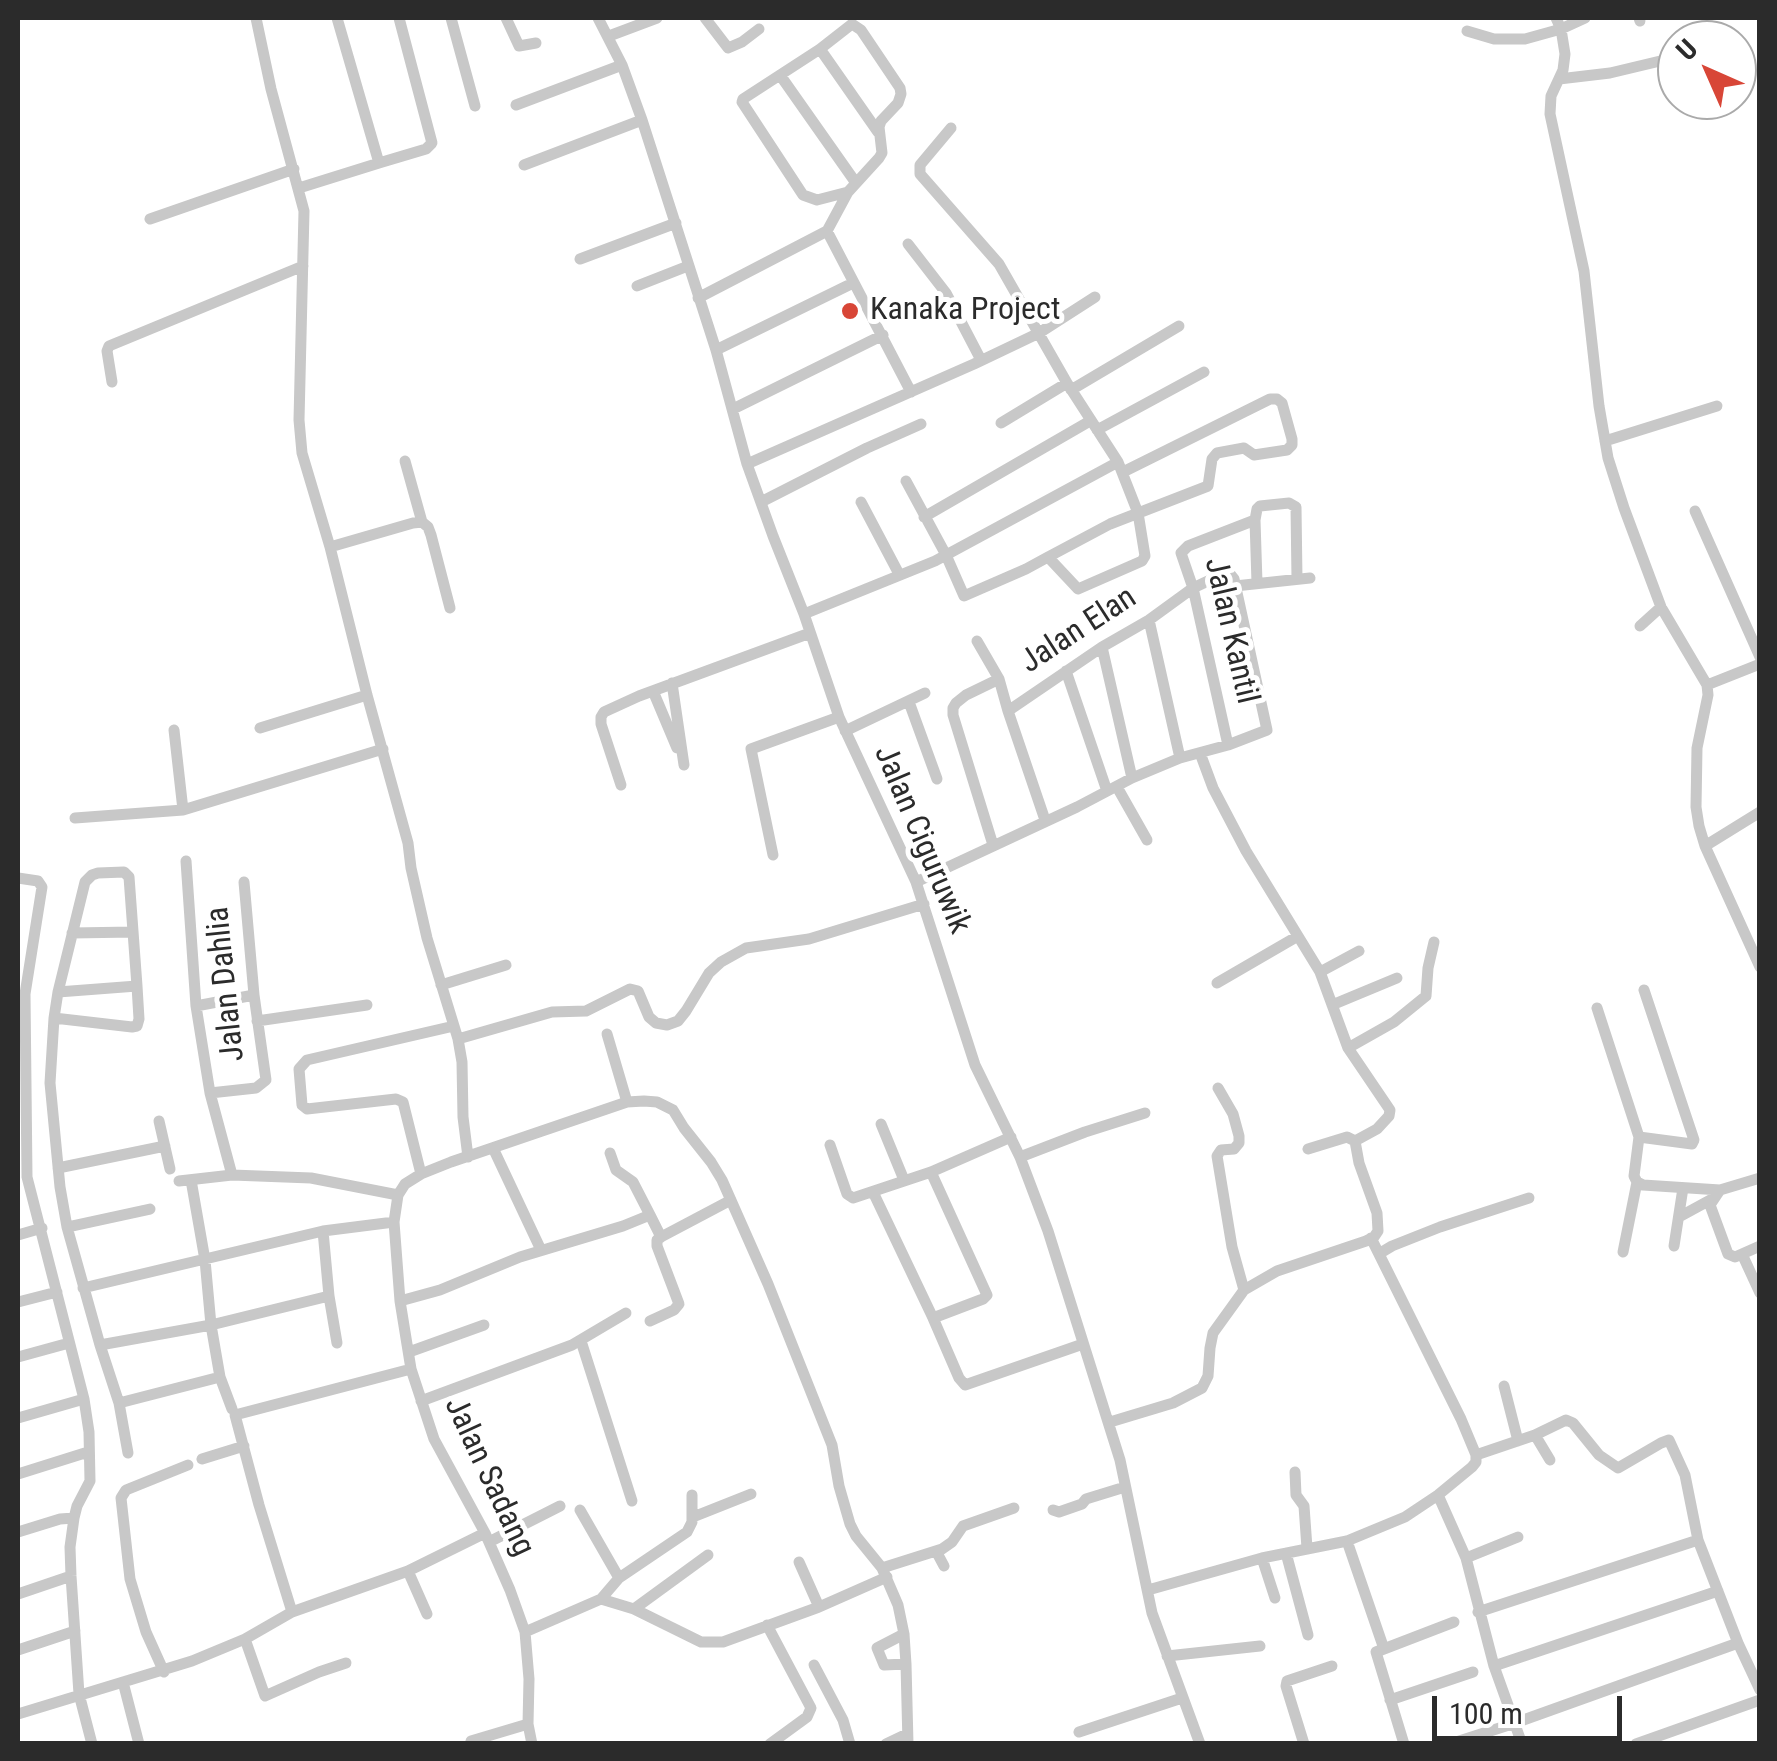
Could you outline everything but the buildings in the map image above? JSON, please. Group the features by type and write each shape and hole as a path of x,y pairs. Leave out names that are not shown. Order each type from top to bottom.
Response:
{"street":[{"path":"256,18 304,211 302,453 408,843 427,938 458,1039 468,1156"},
{"path":"354,18 338,20 378,163"},
{"path":"299,188 426,149 433,139 398,18"},
{"path":"451,18 475,106"},
{"path":"506,18 519,46 536,42"},
{"name":"Jalan Ciguruwik","path":"598,18 622,65 642,120 716,350 746,464 839,717 916,882 975,1064 1020,1157 1048,1231 1110,1422 1152,1613 1200,1744"},
{"path":"609,36 657,18"},
{"path":"705,18 728,48 759,30"},
{"path":"1467,31 1508,40 1525,39 1558,23 1585,18"},
{"path":"1558,23 1565,54 1551,96 1550,114 1584,270 1605,440 1624,508 1661,606 1707,685 1707,704 1696,748 1696,806 1705,846 1758,961"},
{"path":"852,188 817,200 804,195 743,106 743,99 854,25 900,88 900,99 881,121 878,132"},
{"path":"698,298 827,232 852,188 882,152 878,132 820,49"},
{"path":"1559,79 1657,62"},
{"path":"516,104 622,65"},
{"path":"780,75 852,188"},
{"path":"524,165 642,120"},
{"path":"951,128 920,165 920,174 998,264 1121,467 1146,549 1142,561 1078,589 1048,558"},
{"path":"150,218 294,169"},
{"path":"580,259 676,223"},
{"path":"827,232 911,392"},
{"path":"908,244 946,293 981,360"},
{"path":"112,382 109,346 303,266"},
{"path":"636,286 688,266"},
{"path":"716,350 852,283"},
{"path":"746,464 1038,333 1095,297"},
{"path":"1001,423 1179,326"},
{"path":"732,409 883,335"},
{"path":"924,518 1204,372"},
{"path":"804,614 946,555 1121,467 1270,399 1277,398 1282,403 1292,439 1290,448 1254,455 1244,448 1217,453 1212,459 1208,486 1110,524 966,597 961,593 946,555 906,481"},
{"path":"1605,440 1717,406"},
{"path":"761,502 920,424"},
{"path":"405,461 422,522 431,535 450,608"},
{"path":"861,502 899,574"},
{"name":"Jalan Elan","path":"1045,820 1008,711 1192,588 1224,574 1232,580 1257,583 1303,579 1296,507 1289,503 1260,506 1255,520"},
{"path":"1696,512 1760,660 1707,685"},
{"name":"Jalan Kantil","path":"1228,745 1192,588 1181,557 1185,548 1255,520 1257,583"},
{"path":"330,548 422,522"},
{"path":"916,882 1132,778 1267,730 1232,580"},
{"path":"1640,626 1661,606"},
{"path":"1149,620 1180,758"},
{"path":"620,785 601,724 604,712 810,633"},
{"path":"978,641 999,678 1008,711"},
{"path":"1102,648 1132,778"},
{"path":"1066,671 1112,789 1147,840"},
{"path":"993,846 953,708 966,694 999,678"},
{"path":"653,691 684,766 672,684"},
{"path":"845,731 925,694"},
{"path":"260,728 367,695"},
{"path":"908,702 937,779"},
{"path":"773,855 751,749 839,717"},
{"path":"174,730 183,810"},
{"path":"75,818 183,810 383,749"},
{"path":"1200,753 1212,787 1246,850 1320,972 1348,1048 1390,1110 1377,1129 1354,1141"},
{"path":"1705,846 1759,815"},
{"path":"186,861 196,1006 210,1093 232,1175"},
{"path":"54,1018 137,1026 128,877 120,871 98,872 85,882 58,992 54,1018 50,1083 68,1228 120,1403 128,1453"},
{"path":"18,878 38,881 42,887 21,993 28,1098 22,1122 22,1178 42,1228 90,1432 90,1482 77,1506 70,1546 80,1694 92,1744"},
{"name":"Jalan Dahlia","path":"210,1093 256,1088 266,1080 244,882"},
{"path":"458,1039 552,1012 586,1011 635,988 649,1017 656,1024 667,1025 678,1021 710,973 734,953 794,942 924,904"},
{"path":"72,933 133,932"},
{"path":"1217,983 1298,936"},
{"path":"1348,1048 1394,1022 1426,996 1434,942"},
{"path":"1320,972 1359,951"},
{"path":"442,986 506,965"},
{"path":"1332,1005 1397,978"},
{"path":"58,992 137,986"},
{"path":"1639,1136 1692,1144 1694,1140 1644,990"},
{"path":"196,1006 254,995"},
{"path":"257,1021 368,1004"},
{"path":"1597,1008 1639,1136 1634,1176 1637,1182 1623,1252"},
{"path":"421,1174 402,1102 396,1099 308,1109 302,1105 299,1069 307,1060 454,1026"},
{"path":"608,1034 627,1102"},
{"path":"1218,1088 1233,1114 1239,1136 1234,1149 1220,1150 1217,1156 1232,1247 1244,1290"},
{"path":"232,1409 220,1378 205,1260 185,1180 232,1175 311,1178 398,1195 405,1184 421,1174 627,1102 657,1102 673,1110 711,1162 731,1200 832,1446 850,1524 884,1572 898,1605 904,1634 908,1739 886,1744"},
{"path":"1020,1157 1145,1113"},
{"path":"159,1122 170,1169"},
{"path":"880,1124 904,1180"},
{"path":"830,1145 851,1198 931,1172 1011,1137"},
{"path":"1110,1422 1172,1403 1202,1388 1208,1376 1213,1333 1244,1290 1277,1271 1371,1238 1378,1231 1377,1213 1354,1141 1347,1137 1308,1149"},
{"path":"58,1168 164,1146"},
{"path":"493,1148 540,1250"},
{"path":"610,1152 616,1170 634,1182 662,1237"},
{"path":"931,1172 986,1295 933,1318"},
{"path":"1678,1218 1716,1195 1760,1178"},
{"path":"1637,1182 1716,1195"},
{"path":"1674,1246 1683,1188"},
{"path":"873,1192 965,1385 1082,1344"},
{"name":"Jalan Sadang","path":"398,1195 394,1222 400,1301 411,1369 434,1440 487,1537 525,1632 532,1744"},
{"path":"1716,1195 1710,1210 1728,1254 1735,1257 1760,1246"},
{"path":"1380,1256 1392,1246 1440,1226 1530,1198"},
{"path":"650,1321 674,1310 678,1304 658,1240 731,1200"},
{"path":"68,1228 150,1209"},
{"path":"400,1301 650,1214"},
{"path":"83,1288 324,1230 394,1222"},
{"path":"18,1235 42,1228"},
{"path":"324,1230 337,1343"},
{"path":"1148,1590 1262,1558 1347,1541 1406,1517 1476,1462 1461,1419 1371,1238"},
{"path":"1742,1254 1760,1293"},
{"path":"18,1302 58,1292"},
{"path":"100,1346 329,1296"},
{"path":"420,1401 581,1341 626,1313"},
{"path":"409,1352 484,1326"},
{"path":"581,1341 632,1501"},
{"path":"18,1356 70,1343"},
{"path":"292,1612 235,1416 411,1369"},
{"path":"120,1403 220,1378"},
{"path":"1504,1386 1518,1441"},
{"path":"18,1418 84,1399"},
{"path":"1476,1455 1566,1420 1598,1455 1618,1468 1670,1440 1684,1476 1698,1540 1760,1690"},
{"path":"1535,1435 1550,1460"},
{"path":"202,1458 244,1446"},
{"path":"18,1474 88,1452"},
{"path":"164,1672 146,1632 130,1579 120,1498 126,1490 188,1466"},
{"path":"1296,1472 1296,1495 1304,1506 1307,1548"},
{"path":"1053,1510 1059,1512 1125,1487"},
{"path":"693,1517 751,1494"},
{"path":"525,1632 601,1598 619,1578 684,1535 693,1517 692,1495"},
{"path":"1438,1495 1466,1558 1494,1666 1522,1744"},
{"path":"18,1714 164,1672 245,1639 292,1612 408,1571 560,1506"},
{"path":"601,1598 687,1636 707,1643 723,1642 819,1607 884,1572 948,1546 963,1526 1014,1508"},
{"path":"580,1510 619,1578"},
{"path":"18,1532 74,1518"},
{"path":"1466,1558 1518,1538"},
{"path":"1478,1612 1698,1540"},
{"path":"1347,1541 1383,1646"},
{"path":"936,1551 944,1566"},
{"path":"1286,1553 1308,1634"},
{"path":"634,1610 708,1555"},
{"path":"1262,1558 1275,1598"},
{"path":"799,1562 819,1607"},
{"path":"408,1571 426,1614"},
{"path":"18,1594 71,1576"},
{"path":"1494,1666 1718,1591"},
{"path":"1404,1744 1376,1652 1454,1622"},
{"path":"767,1625 811,1708 807,1717 770,1744"},
{"path":"18,1650 76,1631"},
{"path":"904,1634 877,1648 884,1665 906,1664"},
{"path":"245,1639 264,1696 346,1663"},
{"path":"1450,1744 1738,1643"},
{"path":"1168,1656 1260,1646"},
{"path":"814,1665 850,1744"},
{"path":"1304,1744 1287,1681 1332,1666"},
{"path":"1390,1700 1474,1672"},
{"path":"124,1682 139,1744"},
{"path":"1079,1732 1182,1698"},
{"path":"1636,1744 1760,1700"},
{"path":"472,1741 528,1724"}],"place":[{"name":"Kanaka Project","path":"850,311"}]}
